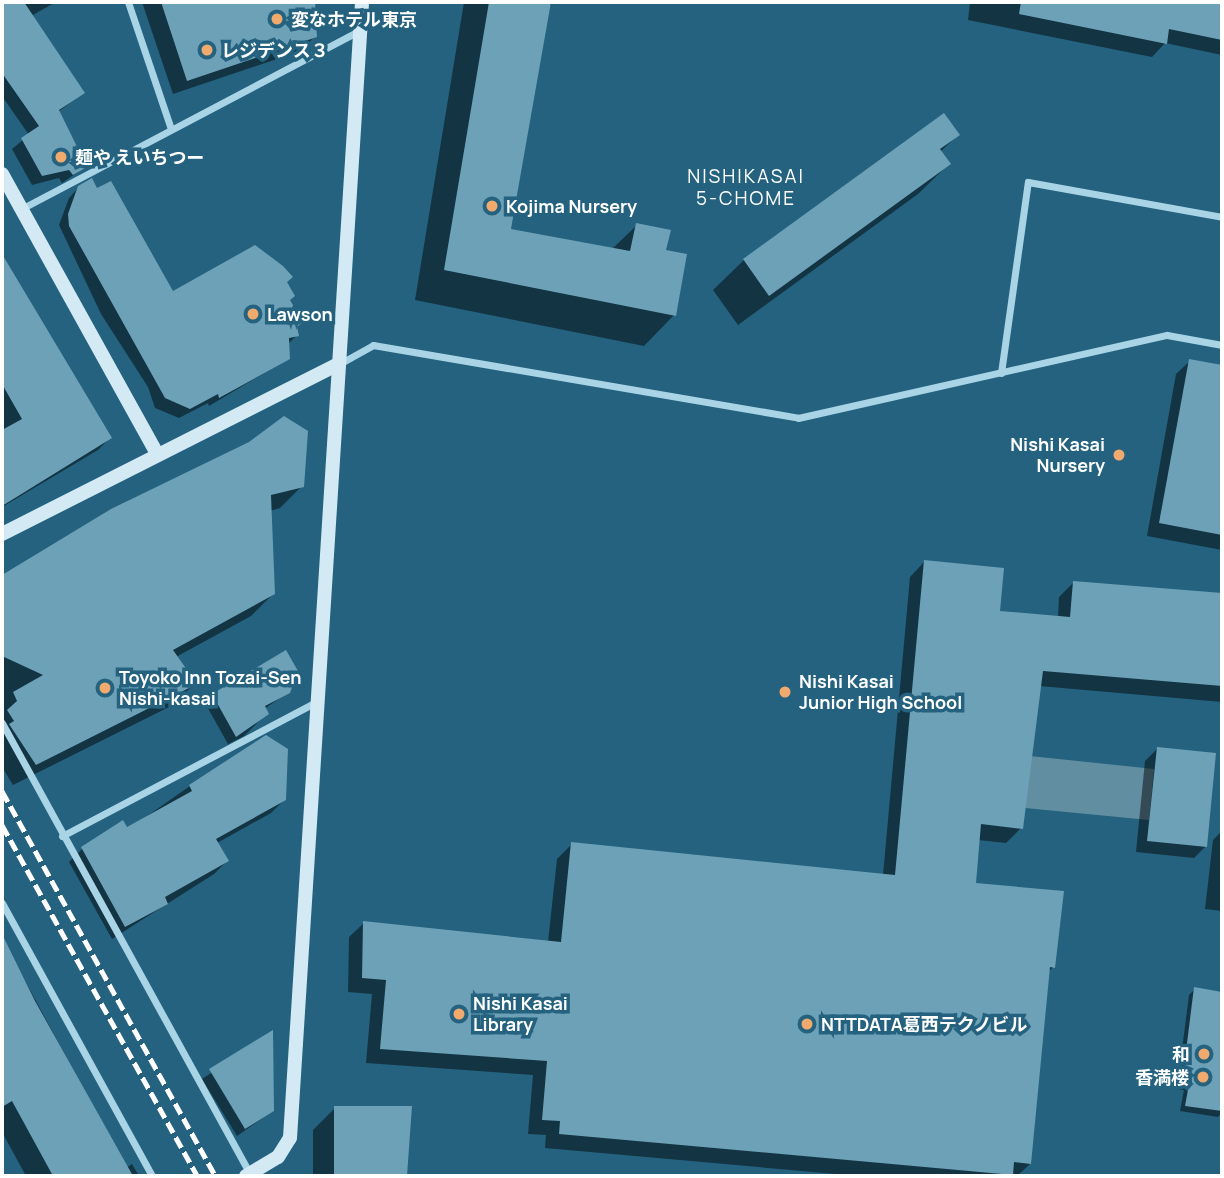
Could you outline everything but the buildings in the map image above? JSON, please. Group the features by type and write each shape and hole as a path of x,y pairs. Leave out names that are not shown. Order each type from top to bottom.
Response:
{"street":[{"path":"128,2 171,129"},
{"path":"2,723 248,1175 278,1157 290,1138 362,2"},
{"path":"21,209 359,30"},
{"path":"2,174 157,454"},
{"path":"1001,373 1028,182 1222,217"},
{"path":"2,534 373,345 798,418 1167,335 1222,345"},
{"path":"62,836 317,701"},
{"path":"2,903 152,1176"}],"water":[{"path":"1030,756 1154,769 1149,820 1025,808"}],"railway":[{"path":"2,791 215,1176"},
{"path":"2,825 197,1176"}],"place":[{"name":"変なホテル東京","path":"277,19"},
{"name":"レジデンス３","path":"207,50"},
{"name":"麺や えいちつー","path":"61,157"},
{"name":"Kojima Nursery","path":"492,206"},
{"name":"Lawson","path":"253,314"},
{"name":"Nishi Kasai Nursery","path":"1119,455"},
{"name":"Toyoko Inn Tozai-Sen Nishi-kasai","path":"105,688"},
{"name":"Nishi Kasai Junior High School","path":"785,692"},
{"name":"Nishi Kasai Library","path":"459,1014"},
{"name":"NTTDATA葛西テクノビル","path":"807,1024"},
{"name":"和","path":"1204,1054"},
{"name":"香満楼","path":"1203,1077"}],"district":[{"name":"NISHIKASAI 5-CHOME","path":"746,188"}]}
